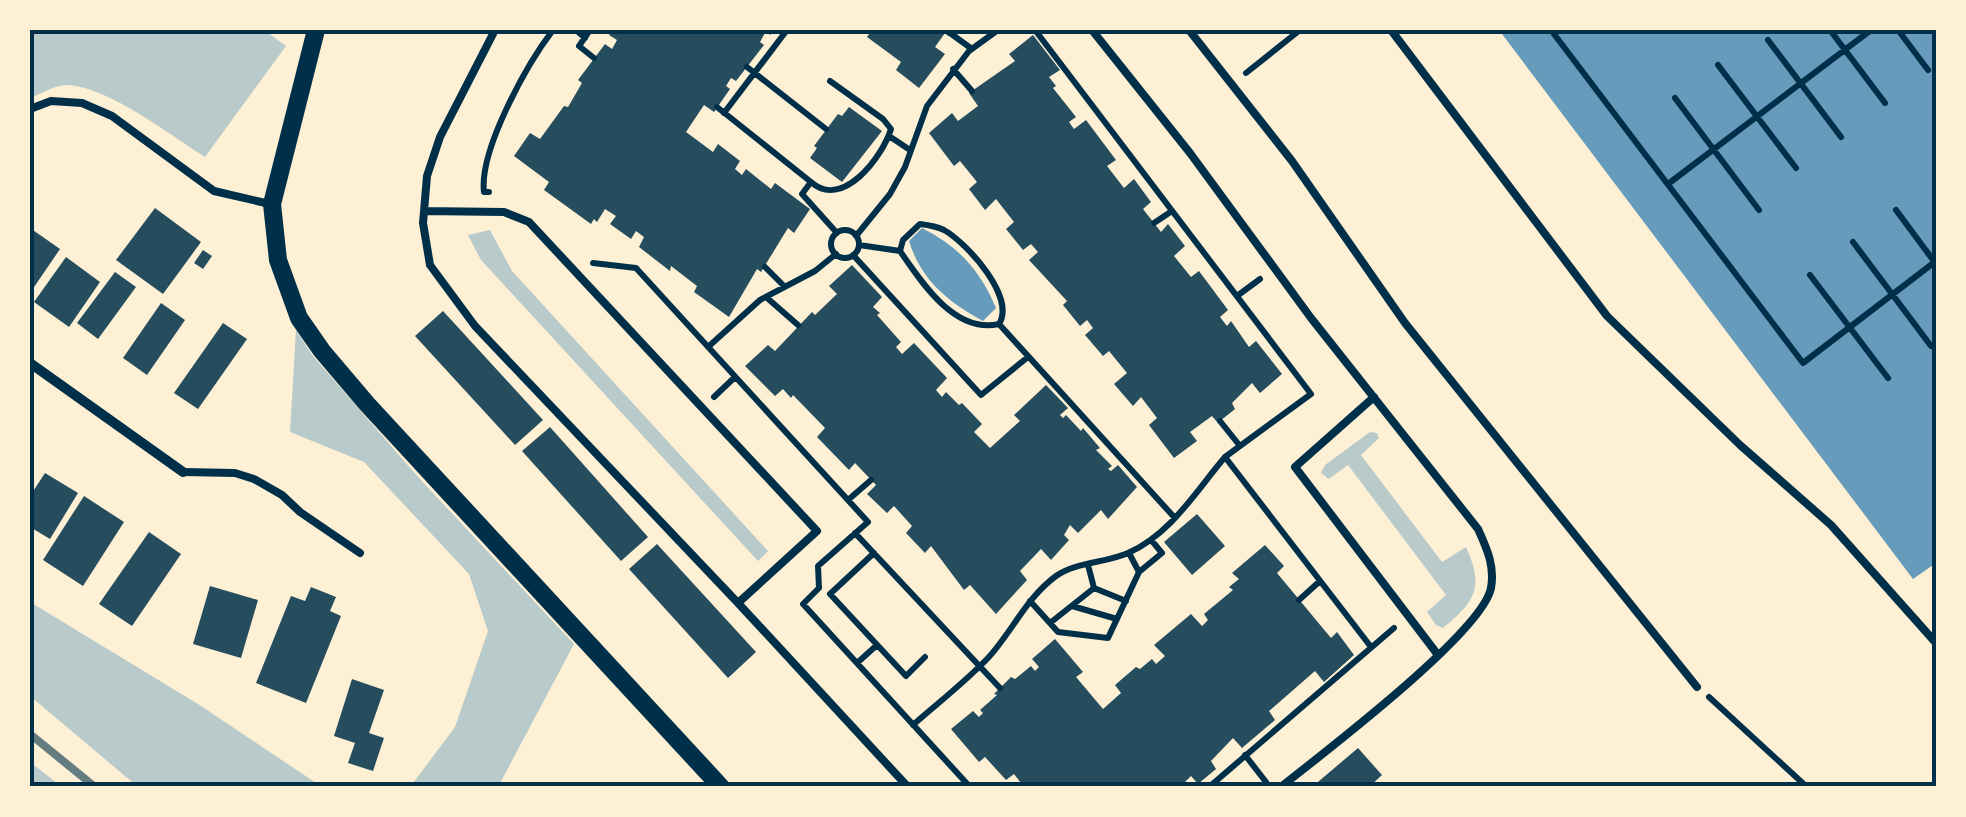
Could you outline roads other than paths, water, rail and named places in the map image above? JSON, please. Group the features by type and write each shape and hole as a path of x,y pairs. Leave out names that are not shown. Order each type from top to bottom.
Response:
{"street":[{"path":"316,30 272,204 278,260 299,318 322,351 722,787"},
{"path":"30,363 184,472"}],"lane":[{"path":"495,30 440,137 427,176 424,211 430,265 475,326 908,787"},
{"path":"1092,30 1478,529 1492,565 1490,591 1475,619 1281,787"},
{"path":"1189,30 1292,161 1405,323 1697,686"},
{"path":"1391,30 1607,316 1831,525 1936,644"},
{"path":"30,109 51,100 82,103 112,116 214,191 272,204"},
{"path":"424,211 504,212 529,222 816,531 738,603"},
{"path":"1374,397 1295,468 1438,655"},
{"path":"184,472 235,474 254,479 360,553"}],"water":[{"path":"1499,30 1936,30 1936,563 1913,579"},
{"path":"922,228 947,243 983,282 996,308 983,321 947,298 928,278 909,241"}],"railway":[{"path":"30,734 95,787"}]}
